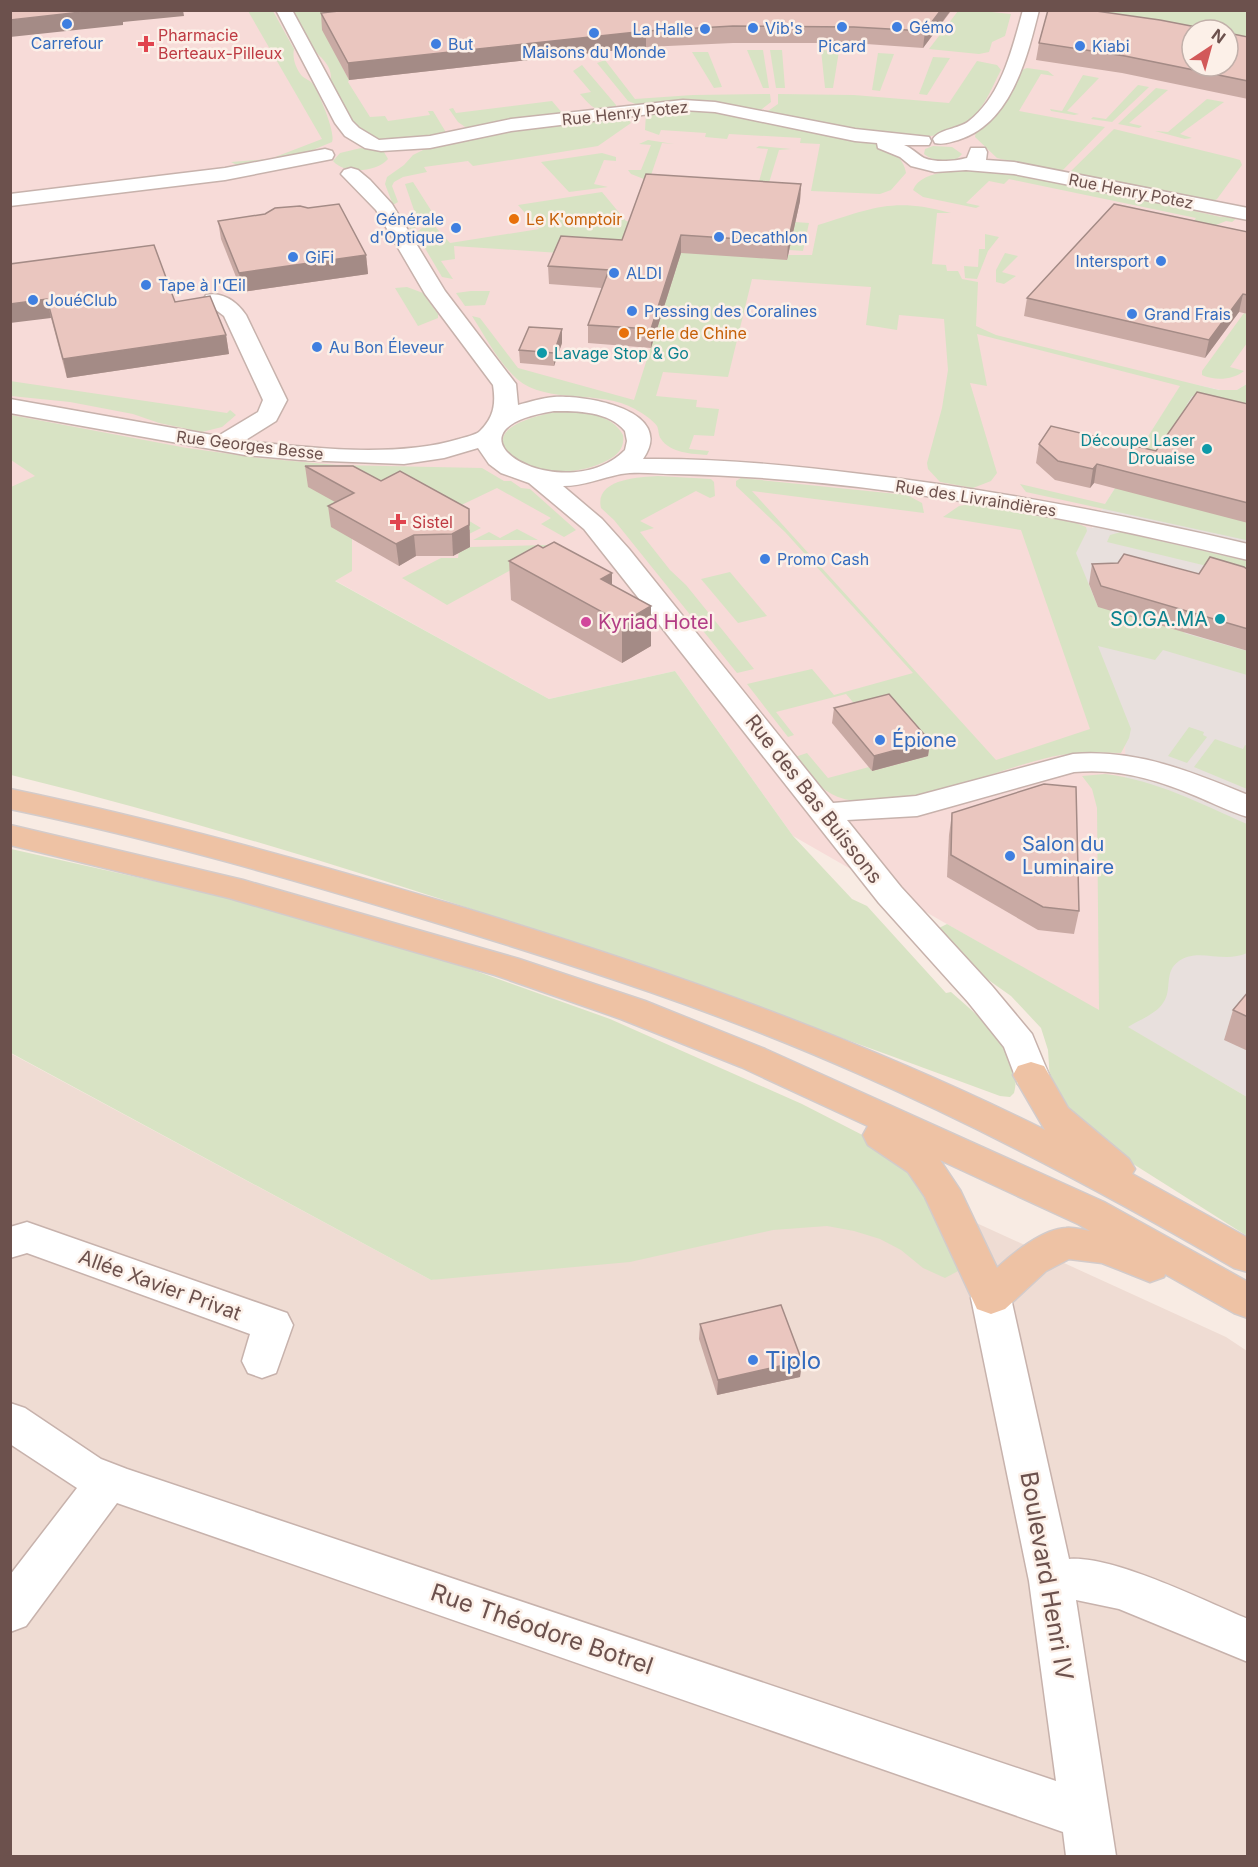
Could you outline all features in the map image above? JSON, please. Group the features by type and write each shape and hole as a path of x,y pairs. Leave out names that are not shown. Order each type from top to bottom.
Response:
{"main road":[{"path":"15,799 174,834 355,886 612,966 741,1012 911,1083 1159,1205 1248,1257"},
{"path":"10,835 232,888 507,967 633,1010 753,1058 1090,1213 1248,1302"},
{"path":"753,1058 784,1088 851,1116 921,1162 941,1190 991,1298 1032,1260 1065,1243 1106,1248 1176,1278 1248,1317"},
{"path":"1031,1076 1055,1118 1159,1205"}],"street":[{"path":"284,10 344,123 352,132 376,145 393,150 392,163 381,201"},
{"path":"914,147 942,140 971,148 1014,63 1031,10"},
{"name":"Rue Henry Potez","path":"10,200 225,174 329,156 353,145 430,142 510,125 683,105 715,107 914,147 918,162 935,166 971,148 1014,168 1248,214"},
{"path":"344,123 343,139 329,156 335,171 351,174 367,185 381,201 426,279 504,384 507,401 490,450 501,462 516,470 536,476 569,478 608,471 702,466"},
{"name":"Rue Henry Potez","path":"351,174 392,163 430,142"},
{"path":"214,300 229,307 235,315 275,400 267,416 221,444"},
{"path":"504,384 563,404 587,405 618,414 637,430 639,443 633,456 608,471"},
{"name":"Rue Georges Besse","path":"10,406 221,444 301,453 404,457 444,452 496,428 530,408 563,404"},
{"path":"639,443 663,456 702,466"},
{"path":"404,457 501,462"},
{"name":"Rue des Livraindières","path":"702,466 877,483 1010,501 1122,523 1248,552"},
{"name":"Rue des Bas Buissons","path":"608,471 589,487 583,500 585,511 593,524 890,895 980,994 1020,1043 1031,1076"},
{"name":"Rue des Bas Buissons","path":"536,476 593,524"},
{"path":"826,814 843,810 917,806 1073,764 1105,761 1158,771 1248,807"},
{"path":"859,856 861,848 885,824 917,806"},
{"name":"Allée Xavier Privat","path":"10,1243 27,1237 273,1325 262,1361"},
{"name":"Boulevard Henri IV","path":"991,1298 1051,1581 1088,1836"},
{"name":"Rue Théodore Botrel","path":"10,1421 86,1472 108,1481 1088,1836"},
{"path":"10,1611 108,1481"},
{"path":"1051,1581 1081,1578 1122,1589 1248,1641"}],"shaded area":[{"path":"11,11 1247,11 1247,384 1237,390 1225,391 1183,382 1092,528 1041,521 1125,738 1127,1027 793,836 675,671 549,699 287,554 11,574"},
{"path":"1183,382 1225,391 1237,390 1247,384 1247,1097 1127,1027 1125,738 1041,521 1093,528 1105,504"},
{"path":"10,1053 431,1280 902,1189 1226,1337 1247,1351 1247,1856 11,1856"}],"green space":[{"path":"248,11 273,11 294,49 294,60 298,70 313,84 319,96 329,122 332,142 296,157 237,165 231,162 270,159 322,139"},
{"path":"292,11 398,11 323,30 348,82 370,117 385,116 388,121 430,115 428,111 433,111 447,134 413,140 387,141 365,136 357,130 346,113 331,80 328,66 307,40"},
{"path":"958,11 1011,14 1005,36 992,42 989,52 979,54 929,49"},
{"path":"1044,11 1247,11 1247,44 1240,43 1240,18 1180,18 1180,28"},
{"path":"747,50 763,50 769,88 763,88"},
{"path":"770,50 782,50 785,88 776,88"},
{"path":"821,50 839,51 833,88 825,88"},
{"path":"692,52 708,52 722,87 714,88"},
{"path":"878,53 894,54 880,91 872,90"},
{"path":"933,57 950,58 927,95 919,94"},
{"path":"605,60 635,99 693,95 770,94 771,102 758,112 638,105 628,101 597,63"},
{"path":"977,61 997,65 1001,70 989,95 967,123 940,135 916,137 864,133 765,113 778,104 778,94 854,95 949,103"},
{"path":"582,65 616,107 595,108 580,94 591,92 573,71"},
{"path":"1027,68 1048,71 1054,76 1041,74 1019,111 1105,127 1060,173 997,158 975,137 976,131 1003,106 1019,71"},
{"path":"1083,75 1099,78 1067,111 1079,114 1051,111 1050,109 1062,111"},
{"path":"1138,85 1149,87 1112,122 1091,119 1093,117 1106,119"},
{"path":"1156,88 1168,90 1129,123 1142,126 1139,128 1118,124"},
{"path":"1207,99 1224,102 1180,134 1192,138 1185,139 1155,131 1168,132"},
{"path":"552,101 564,115 468,129 458,122 449,109 453,108 456,113"},
{"path":"678,109 705,110 876,143 896,154 906,173 891,190 880,194 811,191 820,144 800,143 801,138 729,134 727,139 705,137 706,133 661,130 659,135 645,130 646,114"},
{"path":"617,116 628,119 631,123 598,146 473,166 468,161 424,167 427,172 403,177 394,182 392,186 398,202 393,205 385,184 387,177 404,165 413,155 429,147 497,131"},
{"path":"1114,129 1233,158 1240,160 1242,165 1217,199 1212,202 1068,174"},
{"path":"648,140 674,144 662,143 649,181 631,174 628,170 641,170 651,145 639,144"},
{"path":"759,146 791,149 779,150 768,186 758,185 768,149 756,148"},
{"path":"933,146 952,147 962,154 954,160 938,160 924,154 925,149"},
{"path":"361,148 384,152 388,159 376,167 361,170 345,168 333,161 340,153"},
{"path":"602,153 616,157 616,161 604,160 594,184 608,187 569,192 541,162"},
{"path":"990,169 1181,205 1190,210 1221,217 1238,217 1232,222 1226,221 1216,225 1192,223 1196,218 1009,179 1004,184 989,181 966,203 980,206 976,208 923,197 913,190 918,183 936,174 959,170"},
{"path":"413,182 434,215 412,230 409,229 416,221 416,216 405,184"},
{"path":"602,192 626,221 651,225 787,260 788,255 812,255 818,225 854,214 898,205 931,208 951,213 937,213 932,264 946,265 947,271 958,271 962,279 978,282 976,326 996,335 1218,390 1237,390 1247,384 1247,409 1192,396 1185,408 1193,411 1247,523 1246,540 1026,492 1020,484 1105,504 1180,386 977,334 987,386 970,383 997,473 991,481 973,488 940,482 928,469 927,463 942,408 948,370 944,319 899,315 897,330 866,325 871,287 752,279 728,377 663,372 656,396 697,400 696,407 719,409 714,436 694,435 689,449 709,451 707,455 682,452 665,444 653,421 621,403 558,395 529,387 517,379 504,365 472,316 480,318 518,368 634,400 678,261 454,246 455,259 441,261 453,279 442,277 416,233 430,221 450,243 539,229 518,205"},
{"path":"795,222 809,223 803,251 789,250"},
{"path":"985,234 999,237 988,251 977,279 965,278 964,266 978,267 979,249 985,249"},
{"path":"1005,253 1018,256 1002,272 1016,276 1004,284 996,282 996,270"},
{"path":"407,287 423,293 438,314 438,318 418,326 395,288"},
{"path":"490,291 485,305 465,306 456,293"},
{"path":"1244,313 1247,314 1247,343 1230,367 1244,371 1224,379 1202,375 1202,371"},
{"path":"10,381 227,413 230,410 236,415 222,427 202,432 159,423 133,414 70,402 11,396"},
{"path":"563,411 588,413 605,418 612,423 623,435 623,443 618,453 597,465 572,471 532,467 511,455 504,445 504,436 509,429 531,418"},
{"path":"11,415 187,448 259,458 337,465 482,468 504,481 511,481 521,488 530,489 576,530 564,537 541,524 551,518 497,488 451,510 481,528 463,537 356,514 352,539 352,571 335,581 549,699 675,671 793,836 852,899 867,906 946,993 951,992 996,1036 1012,1064 1016,1078 1014,1093 1010,1097 1000,1096 756,1007 386,881 262,843 11,775 11,487 35,476 11,460"},
{"path":"640,477 711,479 714,482 715,496 710,498 696,491 640,521 654,528 640,532 754,669 737,673 614,520 601,508 604,491 611,485"},
{"path":"741,478 907,495 922,503 924,513 752,491 996,760 1090,729 1021,530 943,517 959,506 971,504 1076,523 1086,527 1087,531 1076,553 1098,607 1207,596 1184,633 1247,651 1247,675 1163,650 1155,660 1098,646 1131,729 1121,753 1091,752 1061,755 918,796 888,801 861,802 838,797 819,785 795,757 807,753 828,778 869,767 872,771 928,756 864,715 846,694 776,712 794,735 788,737 747,684 812,669 834,695 913,673 785,532 736,486 736,481"},
{"path":"517,529 538,540 473,540 489,532 500,538"},
{"path":"1121,532 1247,561 1247,594 1211,567 1107,542 1110,535"},
{"path":"546,545 551,548 447,605 402,578 441,558 458,558 459,551 470,547"},
{"path":"730,572 767,616 738,623 701,579"},
{"path":"1189,727 1204,732 1203,735 1207,737 1187,763 1168,756"},
{"path":"1215,739 1243,749 1245,745 1247,746 1247,789 1194,767"},
{"path":"1105,774 1160,787 1247,824 1247,953 1229,957 1194,955 1179,961 1171,970 1166,998 1160,1007 1128,1027 1247,1097 1247,1236 1108,1148 1076,1125 1050,1081 1048,1050 1041,1028 1011,996 980,974 939,928 947,924 1099,1010 1097,808 1092,789 1082,776"},
{"path":"11,849 212,894 448,961 610,1019 802,1104 878,1143 923,1178 962,1269 945,1278 923,1268 901,1250 880,1239 827,1226 773,1230 630,1262 431,1280 11,1053"}],"building":[{"path":"10,10 99,10 10,20"},
{"path":"348,10 941,10 925,31 854,27 733,26 646,31 348,63 321,13"},
{"path":"1048,10 1089,10 1160,20 1180,24 1180,67 1125,56 1039,43"},
{"path":"1240,35 1248,37 1248,81 1233,78 1240,78"},
{"path":"646,174 801,184 788,242 681,235 651,329 588,325 609,270 548,266 561,236 622,240"},
{"name":"GiFi","path":"339,204 366,255 239,273 218,221 265,214 275,208 300,206 308,208"},
{"path":"1114,204 1248,232 1248,295 1243,294 1209,340 1027,298"},
{"path":"154,245 175,302 210,296 226,335 63,359 47,299 10,304 10,264"},
{"path":"529,327 562,329 554,353 519,350"},
{"path":"1197,392 1248,404 1248,503 1097,464 1093,469 1058,461 1039,444 1051,426 1156,451"},
{"path":"305,466 353,466 381,481 400,471 469,509 469,525 452,534 414,535 396,544 328,506 354,493"},
{"path":"554,542 612,573 601,579 651,606 622,623 509,561 538,545 543,548"},
{"path":"1124,554 1199,574 1210,557 1244,567 1248,570 1248,629 1101,586 1092,564 1118,563"},
{"path":"889,694 930,741 874,756 834,708"},
{"name":"Salon du Luminaire","path":"1044,784 1076,787 1079,911 1043,907 951,855 952,813"},
{"path":"1248,992 1248,1017 1233,1010"},
{"name":"Tiplo","path":"781,1305 802,1361 718,1380 700,1324"}],"place":[{"name":"Carrefour","path":"67,24"},
{"name":"Picard","path":"842,27"},
{"name":"Gémo","path":"897,27"},
{"name":"Vib's","path":"753,28"},
{"name":"La Halle","path":"705,29"},
{"name":"Maisons du Monde","path":"594,33"},
{"name":"Pharmacie Berteaux-Pilleux","path":"146,44"},
{"name":"But","path":"436,44"},
{"name":"Kiabi","path":"1080,46"},
{"name":"Le K'omptoir","path":"514,219"},
{"name":"Générale d'Optique","path":"456,228"},
{"name":"Decathlon","path":"719,237"},
{"name":"GiFi","path":"293,257"},
{"name":"Intersport","path":"1161,261"},
{"name":"ALDI","path":"614,273"},
{"name":"Tape à l'Œil","path":"146,285"},
{"name":"JouéClub","path":"33,300"},
{"name":"Pressing des Coralines","path":"632,311"},
{"name":"Grand Frais","path":"1132,314"},
{"name":"Perle de Chine","path":"624,333"},
{"name":"Au Bon Éleveur","path":"317,347"},
{"name":"Lavage Stop & Go","path":"542,353"},
{"name":"Découpe Laser Drouaise","path":"1207,449"},
{"name":"Sistel","path":"398,522"},
{"name":"Promo Cash","path":"765,559"},
{"name":"SO.GA.MA","path":"1220,619"},
{"name":"Kyriad Hotel","path":"586,622"},
{"name":"Épione","path":"880,740"},
{"name":"Salon du Luminaire","path":"1010,856"},
{"name":"Tiplo","path":"753,1360"}]}
